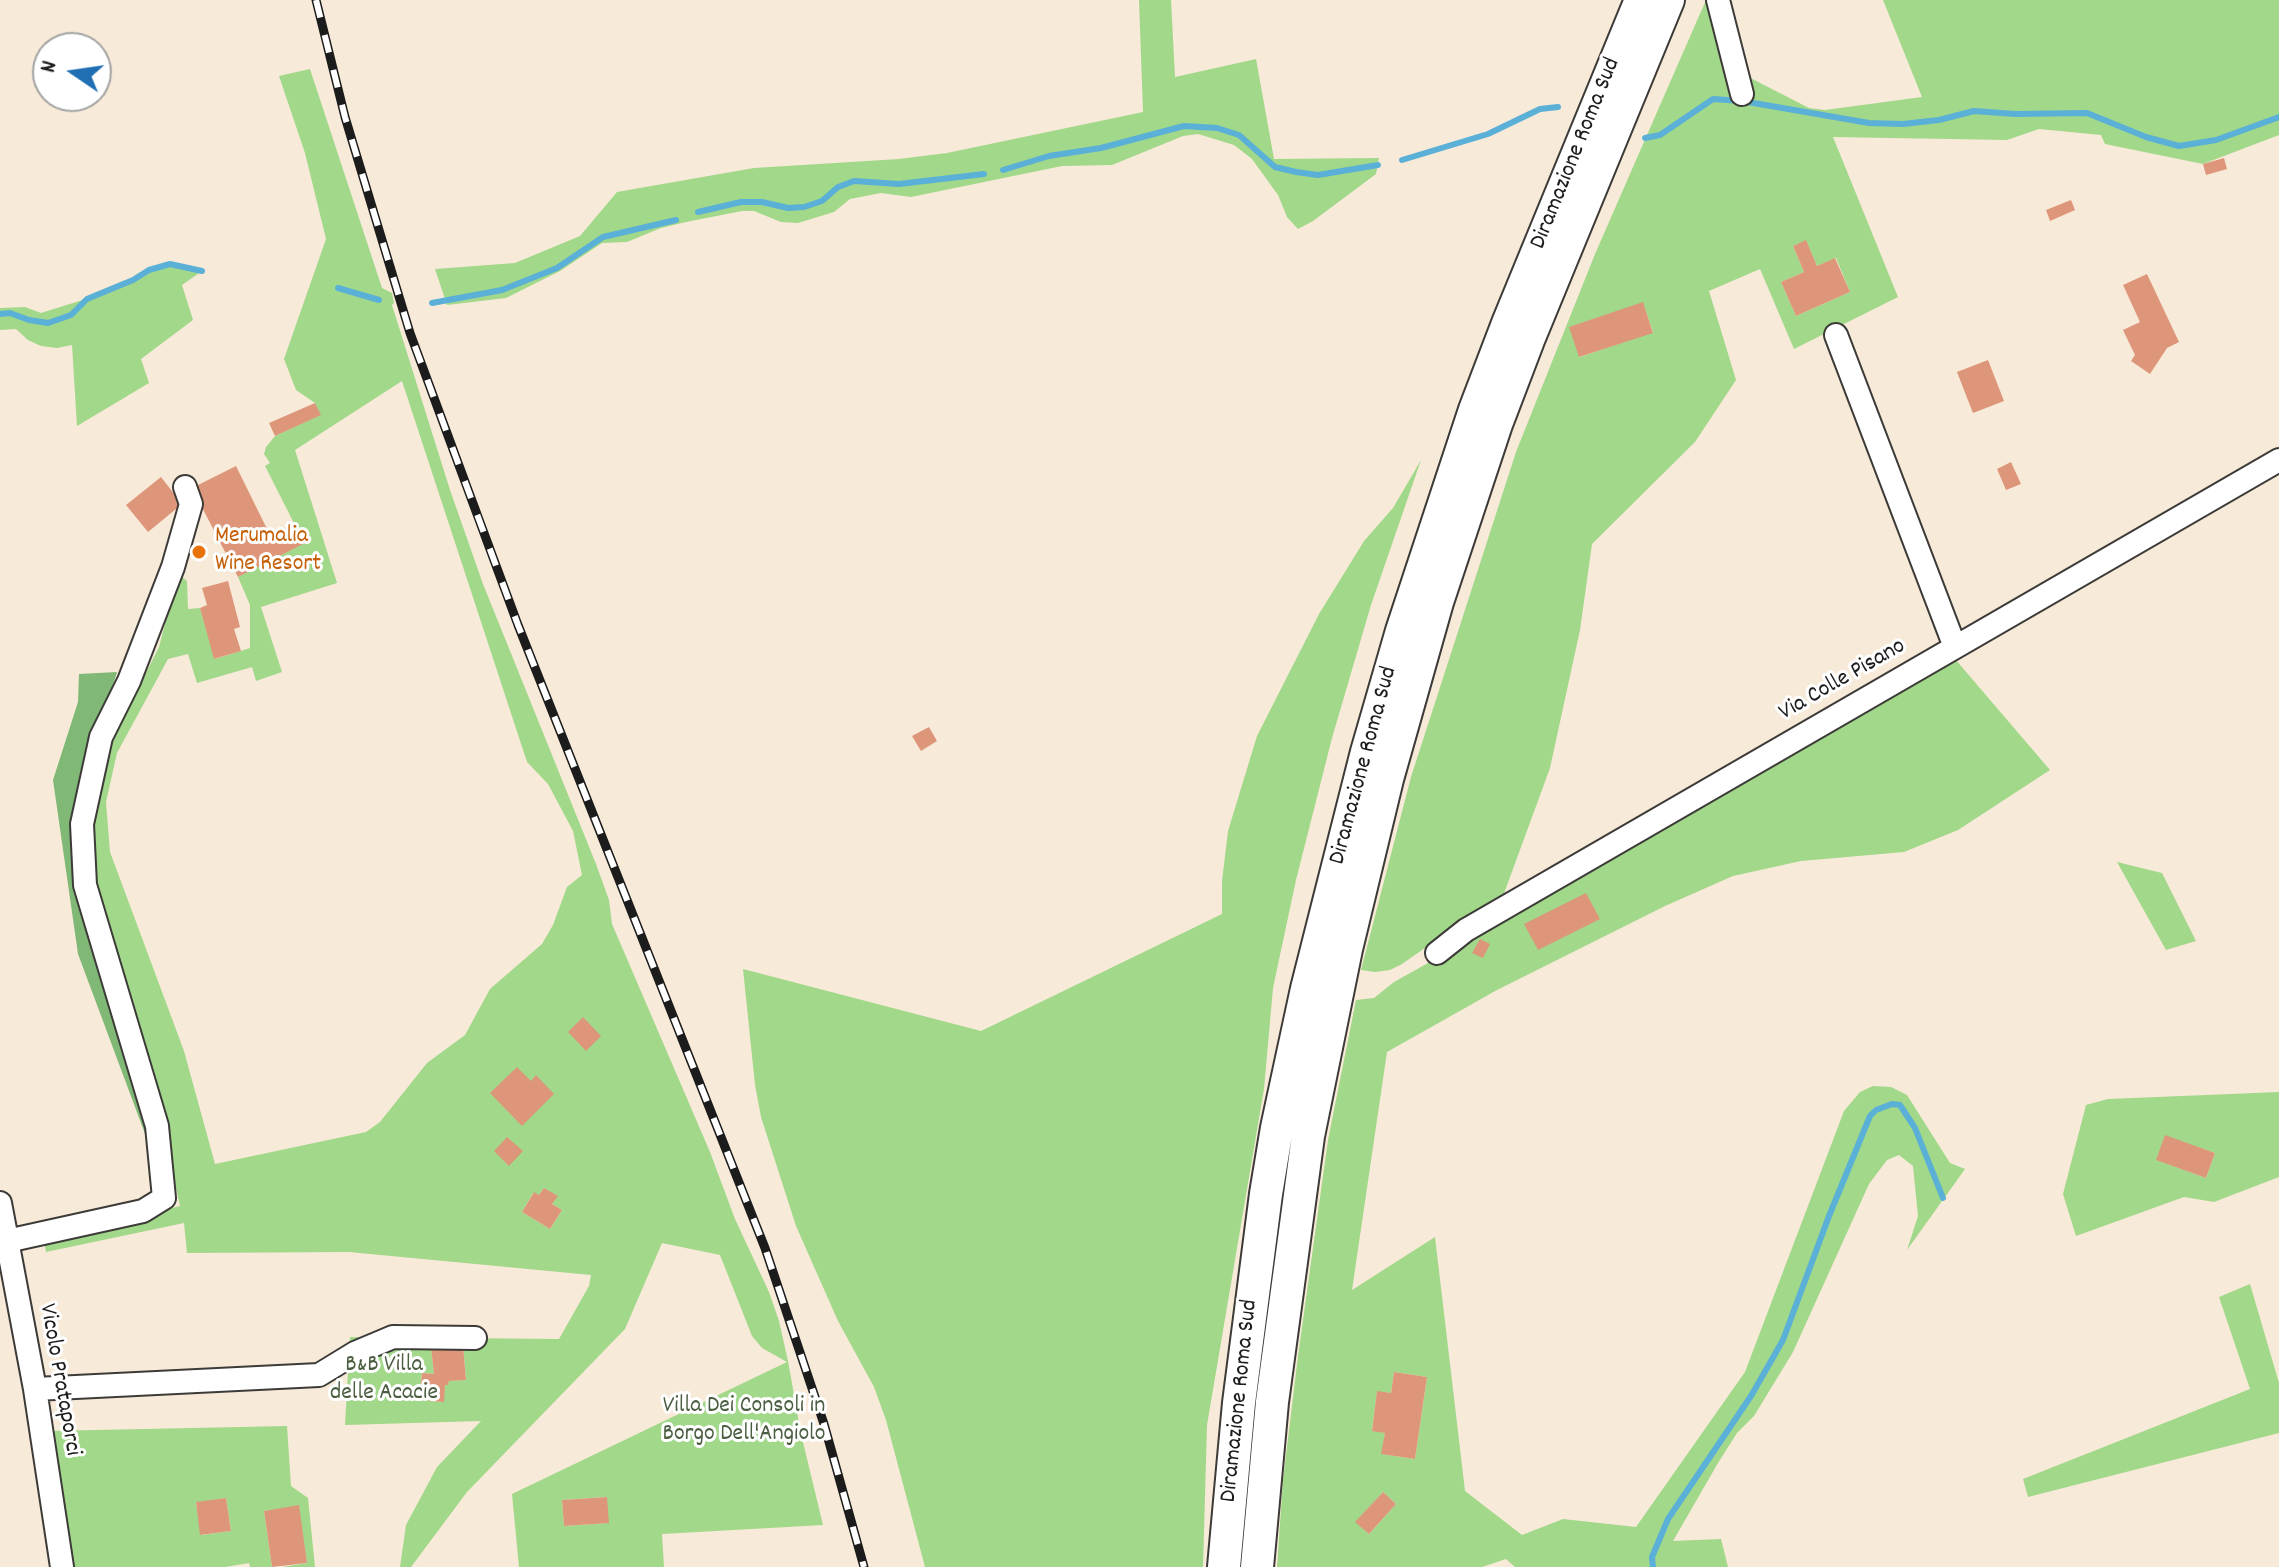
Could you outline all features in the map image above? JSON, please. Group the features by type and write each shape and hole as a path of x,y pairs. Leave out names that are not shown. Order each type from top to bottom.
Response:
{"highway":[{"name":"Diramazione Roma Sud","path":"1224,1567 1239,1403 1266,1194 1322,992 1378,713 1455,468 1509,321 1641,0"},
{"name":"Diramazione Roma Sud","path":"1332,946 1482,465 1528,340 1668,0"},
{"name":"Diramazione Roma Sud","path":"1257,1567 1264,1479 1291,1251 1314,1098 1322,992"}],"street":[{"path":"1718,0 1742,94"},
{"path":"1836,335 1955,647"},
{"name":"Via Colle Pisano","path":"1437,953 1466,930 2279,460"},
{"path":"7,1241 143,1211 164,1198 157,1126 85,885 82,824 101,737 129,681 173,567 191,504 185,487"},
{"name":"Vicolo Prataporci","path":"0,1203 35,1389 62,1567"},
{"path":"35,1389 319,1375 355,1353 393,1337 475,1338"}],"green space":[{"path":"1139,0 1171,0 1175,77 1256,59 1274,159 1379,158 1376,174 1298,229 1287,217 1278,195 1252,159 1234,145 1198,134 1183,136 1112,165 1062,166 911,197 881,193 850,199 834,212 798,223 781,222 754,211 686,222 627,242 602,243 560,271 506,298 447,305 435,269 515,263 580,236 617,192 754,168 947,153 1143,112"},
{"path":"1706,0 1714,0 1729,67 1809,108 1825,110 1922,97 1883,0 2279,0 2279,135 2203,164 2105,144 2101,135 2039,129 2007,140 1833,137 1898,297 1794,349 1760,269 1709,291 1736,380 1695,442 1592,544 1580,630 1550,768 1502,899 1465,920 1402,964 1390,970 1361,970 1411,777 1516,452 1595,254","holes":["1806,241 1817,266 1836,258 1850,292 1796,316 1781,282 1804,272 1793,246","1643,303 1653,332 1580,357 1570,327"]},
{"name":"Villa Dei Consoli in Borgo Dell'Angiolo","path":"310,69 382,288 392,293 392,305 483,584 596,864 609,900 612,924 710,1152 735,1219 769,1292 779,1321 823,1525 662,1534 664,1567 519,1567 512,1494 787,1362 762,1348 752,1336 720,1255 662,1243 625,1329 467,1492 411,1567 400,1567 406,1525 437,1467 481,1421 345,1425 350,1337 559,1339 589,1286 591,1275 349,1252 187,1253 184,1223 46,1252 44,1239 180,1206 147,1063 90,867 93,811 104,756 159,647 178,574 187,581 188,609 200,608 215,659 250,648 250,605 238,577 304,543 265,466 270,463 264,454 275,436 320,415 315,403 296,390 284,359 326,239 305,153 279,76","holes":["402,381 527,762 548,784 573,831 582,875 567,887 553,925 542,944 490,989 465,1035 427,1063 380,1122 366,1132 215,1164 184,1051 110,852 106,802 117,753 168,659 188,654 197,683 252,667 256,681 282,672 261,607 337,583 295,450","544,1188 557,1196 552,1204 562,1210 550,1229 522,1212 533,1193 539,1195","463,1345 466,1380 449,1381 445,1385 443,1402 429,1401 430,1384 421,1383 422,1373 434,1374 431,1348","606,1497 608,1523 564,1526 562,1500"]},
{"path":"170,264 202,271 182,285 193,320 141,359 149,383 77,426 72,345 57,348 41,346 16,329 0,330 0,308 25,307 41,313 108,292 149,270"},
{"path":"1421,460 1371,605 1332,738 1296,880 1273,988 1264,1089 1207,1425 1203,1567 925,1567 886,1420 874,1387 838,1321 796,1226 761,1117 743,969 981,1031 1222,914 1228,831 1257,736 1319,614 1364,541 1393,508"},
{"path":"1955,659 2050,770 1958,830 1904,852 1801,861 1733,876 1665,906 1497,990 1387,1052 1352,1290 1435,1237 1465,1491 1522,1535 1563,1519 1636,1527 1745,1372 1844,1111 1860,1092 1873,1086 1891,1087 1907,1095 1950,1163 1965,1169 1907,1250 1918,1216 1913,1166 1899,1155 1887,1160 1869,1184 1793,1352 1754,1416 1737,1433 1673,1541 1721,1539 1728,1567 1515,1567 1506,1559 1482,1567 1277,1567 1283,1480 1328,1140 1356,1000 1374,998 1444,950","holes":["1394,1372 1427,1377 1415,1459 1382,1454 1385,1433 1372,1430 1377,1392 1391,1393","1383,1492 1396,1504 1369,1534 1356,1522"]},
{"path":"117,672 77,804 157,1166 78,954 53,780 78,702 79,674"},
{"path":"2117,862 2162,873 2196,941 2166,950"},
{"path":"2279,1092 2279,1177 2214,1202 2184,1197 2076,1236 2063,1194 2086,1105 2108,1099","holes":["2165,1136 2215,1153 2206,1178 2157,1160"]},
{"path":"2250,1284 2279,1383 2279,1433 2028,1497 2023,1479 2250,1389 2219,1297"},
{"path":"287,1426 291,1486 308,1498 315,1567 282,1567 307,1563 298,1506 264,1511 272,1567 250,1567 249,1563 225,1567 68,1567 48,1431","holes":["226,1498 231,1531 201,1535 196,1503"]}],"building":[{"path":"2224,158 2227,169 2206,175 2203,164"},
{"path":"2071,200 2075,210 2050,221 2046,210"},
{"path":"1806,240 1817,266 1835,258 1850,292 1796,316 1781,282 1804,272 1793,246"},
{"path":"2147,274 2179,342 2167,348 2150,374 2131,361 2135,355 2123,330 2140,322 2123,285"},
{"path":"1643,302 1653,333 1579,357 1569,327"},
{"path":"1988,360 2004,401 1973,413 1957,372"},
{"path":"315,403 321,415 275,436 269,423"},
{"path":"2011,462 2021,484 2006,490 1997,469"},
{"path":"236,466 270,535 294,523 305,543 238,577 192,488"},
{"path":"161,477 182,504 148,532 126,505"},
{"path":"228,581 240,627 234,629 241,651 214,659 200,608 207,605 202,588"},
{"path":"929,727 937,741 921,751 912,736"},
{"path":"1586,893 1600,919 1538,950 1524,924"},
{"path":"1480,939 1490,944 1483,958 1472,953"},
{"path":"583,1017 601,1036 586,1051 568,1032"},
{"path":"517,1067 531,1081 536,1075 554,1094 522,1126 490,1093"},
{"path":"2165,1135 2215,1153 2206,1178 2156,1160"},
{"path":"507,1137 523,1151 509,1166 494,1151"},
{"path":"544,1188 558,1196 552,1204 562,1210 550,1229 522,1212 534,1192 539,1195"},
{"name":"B&B Villa delle Acacie","path":"463,1345 466,1380 449,1381 445,1385 444,1402 429,1401 430,1384 421,1384 422,1373 434,1374 431,1348"},
{"path":"1394,1372 1427,1377 1415,1459 1381,1454 1385,1433 1372,1431 1377,1391 1391,1393"},
{"path":"1383,1492 1396,1504 1369,1534 1355,1522"},
{"path":"607,1497 609,1523 564,1526 562,1500"},
{"path":"226,1498 231,1531 200,1535 196,1502"},
{"path":"299,1505 307,1563 272,1567 264,1511"}],"waterway":[{"path":"1645,138 1660,135 1713,99 1742,101 1869,123 1903,124 1939,120 1974,111 2087,113 2146,137 2179,146 2216,140 2279,117"},
{"path":"1402,160 1488,134 1540,109 1558,107"},
{"path":"1003,170 1049,156 1101,148 1184,126 1217,128 1239,135 1275,167 1296,172 1318,175 1378,165"},
{"path":"698,212 741,202 804,207 822,201 838,187 854,181 899,184 984,174"},
{"path":"432,303 502,290 557,268 603,237 676,220"},
{"path":"0,314 10,313 48,323 71,315 87,299 149,270 170,264 202,271"},
{"path":"338,288 379,300"},
{"path":"1653,1567 1652,1557 1668,1519 1751,1396 1783,1340 1829,1216 1870,1116 1876,1110 1892,1104 1900,1105 1915,1128 1943,1198"}],"railway":[{"path":"316,0 345,117 410,333 518,625 765,1248 824,1424 864,1567"}],"place":[{"name":"Merumalia Wine Resort","path":"199,552"}]}
